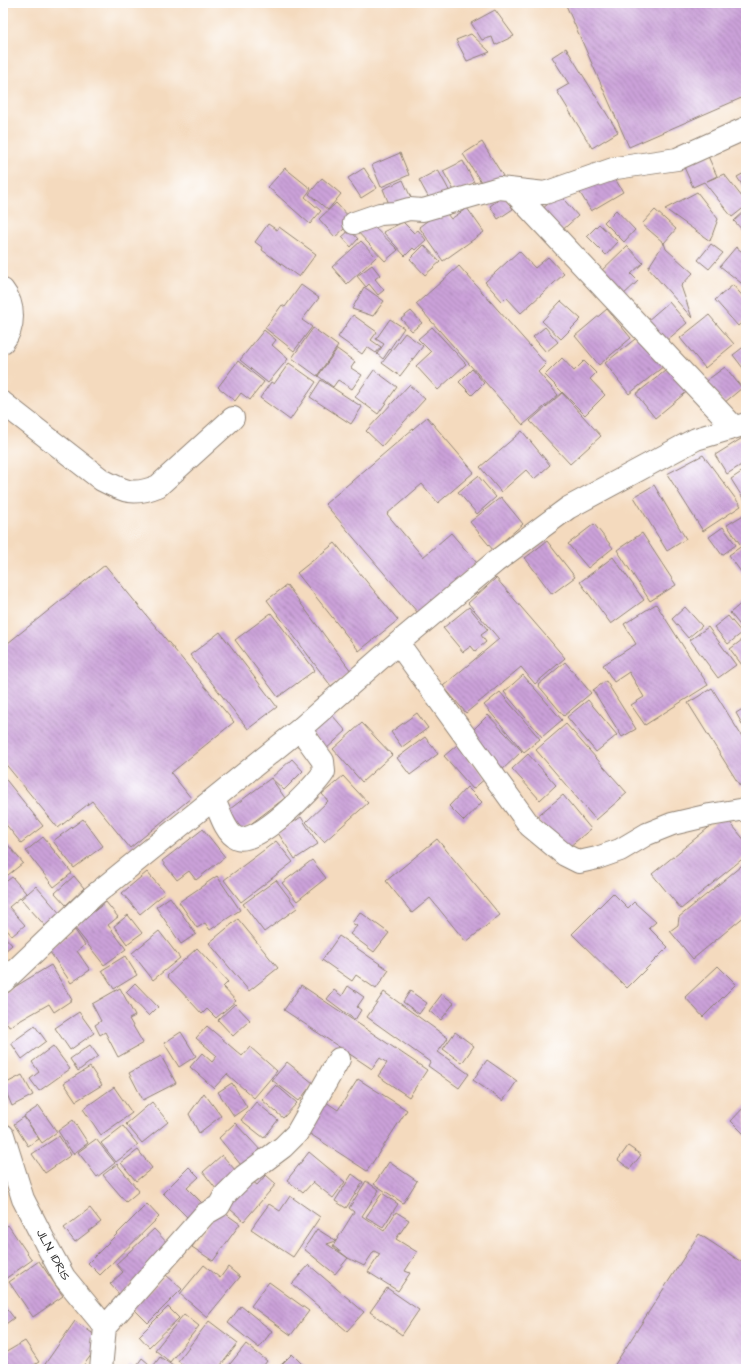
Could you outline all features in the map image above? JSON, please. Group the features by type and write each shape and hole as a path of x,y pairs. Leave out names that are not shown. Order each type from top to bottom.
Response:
{"street":[{"path":"354,223 380,214 395,213 409,209 423,210 499,188 545,194 616,168 677,159 746,128"},
{"path":"3,982 92,897 300,729 398,643 495,562 568,508 696,439 740,426 512,190"},
{"path":"3,290 12,306 10,328 3,342"},
{"path":"3,402 102,480 119,489 133,493 158,486 233,418"},
{"path":"398,643 530,826 565,855 579,862 597,858 620,850 646,834 672,824 710,815 746,809"},
{"path":"214,799 226,827 232,835 238,839 251,838 276,822 324,772 324,761 300,729"},
{"path":"101,1369 105,1327 205,1214 219,1206 225,1195 244,1176 283,1147 297,1133 339,1059"},
{"name":"JLN. IDRIS","path":"3,1135 23,1198 47,1246 64,1277 105,1327"}],"building":[{"path":"565,3 746,3 746,96 629,147"},
{"path":"495,10 514,36 495,45 492,37 482,40 471,23"},
{"path":"471,34 490,52 467,61 456,40"},
{"path":"566,48 618,132 592,148 557,91 569,84 552,57"},
{"path":"482,142 503,176 485,188 463,154"},
{"path":"400,153 409,175 381,187 372,165"},
{"path":"707,154 717,176 707,181 724,174 746,202 746,206 732,217 704,182 693,187 683,165"},
{"path":"463,161 475,184 456,194 443,171"},
{"path":"285,168 311,189 305,197 321,211 310,224 268,187"},
{"path":"364,168 377,188 361,198 348,178"},
{"path":"438,170 451,194 432,204 419,180"},
{"path":"611,172 623,192 591,211 579,191"},
{"path":"746,172 746,191 737,177"},
{"path":"322,178 341,194 328,210 309,194"},
{"path":"403,180 412,200 391,209 383,189"},
{"path":"697,192 718,219 710,241 665,209"},
{"path":"559,194 578,216 559,233 540,211"},
{"path":"504,196 513,209 498,219 490,206"},
{"path":"336,203 353,221 335,237 319,219"},
{"path":"467,208 484,232 443,261 419,227 443,209 451,219"},
{"path":"616,210 635,230 624,242 604,222"},
{"path":"655,210 676,229 664,243 642,224"},
{"path":"746,210 746,234 734,221"},
{"path":"403,222 414,233 418,230 426,240 415,250 413,248 405,256 383,232"},
{"path":"370,223 398,250 385,261 354,228"},
{"path":"268,224 277,230 279,227 316,254 299,277 262,250 263,248 255,242"},
{"path":"599,224 618,242 606,255 587,236"},
{"path":"350,230 358,239 351,247 342,237"},
{"path":"361,241 376,257 347,284 332,267"},
{"path":"664,243 666,249 693,273 681,286 692,318 648,268"},
{"path":"711,244 723,253 709,269 698,260"},
{"path":"424,245 440,262 425,275 410,259"},
{"path":"627,246 643,263 631,274 638,281 620,298 597,275"},
{"path":"736,247 746,255 746,287 720,266"},
{"path":"519,251 535,268 548,257 564,274 521,313 506,297 502,301 485,282"},
{"path":"372,265 380,275 375,279 384,290 378,295 369,284 366,287 357,276"},
{"path":"459,266 546,364 538,372 558,395 523,425 416,304"},
{"path":"301,285 319,298 302,320 312,327 294,351 265,328 282,305 285,307"},
{"path":"733,285 746,300 746,319 738,326 715,300"},
{"path":"364,287 384,301 373,316 352,309"},
{"path":"561,301 581,319 561,339 542,321"},
{"path":"669,302 687,323 665,342 647,321"},
{"path":"607,309 631,338 599,365 575,336"},
{"path":"411,311 422,323 412,331 401,319"},
{"path":"353,315 377,332 371,340 381,347 376,353 367,347 362,354 338,337"},
{"path":"709,315 734,344 705,368 680,338"},
{"path":"390,319 404,328 383,359 377,354 384,344 376,339"},
{"path":"432,327 466,364 438,390 416,366 431,352 418,339"},
{"path":"545,327 558,342 546,352 533,337"},
{"path":"313,328 338,346 317,376 292,358"},
{"path":"264,330 276,340 272,345 288,359 268,383 240,360"},
{"path":"405,333 423,346 400,376 382,363"},
{"path":"640,335 664,366 629,394 605,363"},
{"path":"746,345 746,372 733,355"},
{"path":"337,349 355,362 351,368 362,375 352,389 338,380 333,387 318,376"},
{"path":"562,358 574,371 584,361 596,373 590,379 605,395 585,415 545,375"},
{"path":"238,361 264,382 250,400 241,393 235,401 218,387"},
{"path":"289,363 316,382 290,420 260,398 271,382 274,384"},
{"path":"670,367 689,390 655,418 636,394"},
{"path":"725,367 742,388 724,403 706,381"},
{"path":"472,369 484,383 472,395 459,382"},
{"path":"374,370 397,387 378,414 355,397"},
{"path":"321,380 362,407 351,424 310,397"},
{"path":"409,385 425,399 382,446 366,431"},
{"path":"562,393 601,436 570,464 530,421"},
{"path":"427,417 474,472 438,503 422,484 387,514 423,557 451,533 477,563 418,613 325,504"},
{"path":"522,431 550,465 534,479 526,470 501,492 480,467"},
{"path":"744,437 746,441 746,462 727,474 715,455"},
{"path":"703,455 741,506 703,531 667,474"},
{"path":"746,469 746,503 731,479"},
{"path":"478,476 496,497 477,514 458,492"},
{"path":"654,485 686,539 667,551 634,497"},
{"path":"501,497 523,524 493,550 470,522"},
{"path":"745,514 746,539 740,544 727,525"},
{"path":"594,524 613,548 588,568 568,544"},
{"path":"723,527 736,545 722,555 709,537"},
{"path":"642,533 676,585 650,601 617,550"},
{"path":"547,541 575,577 552,594 525,558"},
{"path":"335,543 398,620 359,651 297,573"},
{"path":"746,543 746,579 729,555"},
{"path":"613,557 644,600 611,624 580,582"},
{"path":"105,565 234,722 171,773 191,798 130,848 92,801 58,828 3,761 3,647"},
{"path":"496,578 565,658 535,684 521,667 466,713 443,686 499,639 468,603"},
{"path":"287,585 351,671 331,686 267,600"},
{"path":"744,601 746,604 746,628 744,630 730,613"},
{"path":"656,604 708,685 645,725 631,705 644,697 629,672 614,682 603,665 636,644 624,624"},
{"path":"469,607 488,630 481,635 486,642 475,651 471,646 463,652 443,628"},
{"path":"685,607 702,626 688,638 672,619"},
{"path":"271,613 315,670 278,697 235,640"},
{"path":"728,616 742,633 728,644 714,627"},
{"path":"708,627 736,665 718,678 690,640"},
{"path":"220,632 277,707 248,729 190,655"},
{"path":"742,640 746,645 746,662 742,665 730,649"},
{"path":"565,662 591,693 564,716 538,685"},
{"path":"523,675 562,720 542,737 504,692"},
{"path":"606,681 636,729 622,737 593,690"},
{"path":"712,688 746,743 746,782 740,786 688,703"},
{"path":"500,692 540,739 524,752 484,705"},
{"path":"588,700 617,735 596,752 567,717"},
{"path":"746,707 746,731 736,713"},
{"path":"417,713 428,728 402,747 391,732"},
{"path":"332,715 346,731 325,750 310,733"},
{"path":"488,715 522,751 500,772 470,733"},
{"path":"362,723 392,755 362,782 333,749"},
{"path":"566,724 627,793 596,820 536,750"},
{"path":"425,737 438,754 410,775 397,758"},
{"path":"457,745 486,778 473,789 444,756"},
{"path":"528,754 556,785 540,800 512,769"},
{"path":"292,759 303,771 284,790 271,778"},
{"path":"3,776 43,826 21,843 3,821"},
{"path":"343,776 368,803 324,842 306,822 328,801 322,794"},
{"path":"271,778 285,798 240,832 226,812"},
{"path":"467,787 482,802 464,821 449,806"},
{"path":"563,795 591,829 564,851 536,817"},
{"path":"724,815 746,842 746,856 681,909 652,874"},
{"path":"301,817 318,844 295,859 278,833"},
{"path":"83,819 103,846 74,868 53,841"},
{"path":"203,829 225,857 196,880 189,871 177,880 162,861"},
{"path":"43,837 72,873 54,887 26,851"},
{"path":"3,839 23,863 3,879"},
{"path":"437,839 500,915 466,942 430,898 412,913 386,881"},
{"path":"276,841 293,862 241,902 224,880"},
{"path":"312,860 326,878 297,901 282,883"},
{"path":"746,862 746,915 693,959 670,931 678,925 679,917"},
{"path":"147,872 165,893 140,914 122,893"},
{"path":"74,876 84,888 66,905 55,893"},
{"path":"217,876 240,910 210,930 205,923 197,928 179,902"},
{"path":"12,877 26,893 9,907 25,925 12,936 3,925 3,884"},
{"path":"276,880 297,908 264,932 243,904"},
{"path":"36,886 62,916 48,929 21,899"},
{"path":"613,893 628,908 634,902 656,922 649,928 668,947 627,988 572,934"},
{"path":"170,897 196,934 181,944 156,907"},
{"path":"106,902 118,917 108,925 126,949 104,965 74,927"},
{"path":"360,912 389,933 374,952 350,934 357,926 352,923"},
{"path":"128,915 142,933 127,944 114,926"},
{"path":"238,919 278,968 249,991 209,943"},
{"path":"75,930 85,945 77,951 90,970 71,983 48,949"},
{"path":"159,931 180,958 153,980 132,953"},
{"path":"3,935 12,945 3,953"},
{"path":"339,936 389,970 376,989 356,975 352,981 322,960"},
{"path":"197,948 228,982 223,987 236,1001 216,1018 207,1009 202,1014 167,976"},
{"path":"125,956 137,975 114,989 102,970"},
{"path":"51,965 72,1000 54,1012 49,1004 9,1027 3,1017 3,994"},
{"path":"718,966 736,984 703,1017 685,997"},
{"path":"135,983 158,1007 149,1016 126,992"},
{"path":"301,985 427,1070 409,1097 378,1076 387,1063 380,1058 372,1069 284,1010"},
{"path":"348,986 364,997 357,1007 361,1010 355,1020 327,999 334,990 342,996"},
{"path":"120,988 135,1016 129,1019 143,1043 118,1057 105,1032 100,1035 95,1025 101,1021 92,1004"},
{"path":"410,991 427,1003 419,1014 403,1002"},
{"path":"384,992 448,1038 438,1052 469,1074 459,1088 428,1066 430,1062 367,1017"},
{"path":"442,994 454,1003 441,1020 429,1011"},
{"path":"235,1004 250,1020 233,1036 218,1020"},
{"path":"79,1012 94,1033 70,1050 55,1028"},
{"path":"35,1026 46,1041 22,1059 11,1043"},
{"path":"207,1026 242,1056 250,1047 277,1071 254,1098 227,1074 214,1088 190,1067 202,1053 212,1062 217,1056 196,1038"},
{"path":"181,1032 196,1056 179,1067 164,1043"},
{"path":"455,1032 474,1046 462,1063 443,1049"},
{"path":"90,1045 98,1056 78,1071 70,1059"},
{"path":"53,1046 70,1069 39,1091 30,1079 39,1072 32,1062"},
{"path":"161,1056 176,1083 143,1100 129,1073"},
{"path":"487,1060 517,1081 503,1101 473,1080"},
{"path":"287,1062 313,1083 299,1101 272,1080"},
{"path":"90,1067 102,1085 76,1101 64,1083"},
{"path":"22,1075 33,1095 12,1106 3,1085"},
{"path":"358,1079 407,1110 367,1171 304,1130 323,1100 338,1110"},
{"path":"232,1083 247,1107 234,1116 218,1092"},
{"path":"276,1085 297,1103 283,1118 262,1100"},
{"path":"114,1087 132,1113 101,1135 83,1109"},
{"path":"204,1093 221,1116 199,1133 189,1114"},
{"path":"152,1102 168,1122 142,1143 126,1124"},
{"path":"256,1102 278,1120 264,1138 241,1120"},
{"path":"746,1105 746,1136 731,1121"},
{"path":"39,1106 57,1132 42,1143 24,1116"},
{"path":"24,1117 39,1139 28,1146 14,1124"},
{"path":"73,1120 88,1143 73,1154 58,1131"},
{"path":"235,1123 263,1153 245,1170 219,1138"},
{"path":"123,1126 138,1145 116,1162 101,1143"},
{"path":"59,1136 71,1155 45,1173 32,1154"},
{"path":"96,1139 115,1163 97,1177 78,1152"},
{"path":"628,1146 641,1155 630,1169 618,1160"},
{"path":"138,1150 152,1168 136,1181 121,1163"},
{"path":"309,1152 345,1182 333,1198 313,1182 303,1193 287,1180"},
{"path":"222,1155 236,1171 216,1189 203,1172"},
{"path":"389,1162 417,1181 403,1203 374,1184"},
{"path":"117,1164 139,1191 126,1202 103,1175"},
{"path":"189,1167 199,1177 187,1188 206,1207 192,1222 163,1193"},
{"path":"352,1174 363,1182 346,1208 335,1201"},
{"path":"266,1175 276,1184 244,1221 224,1204 247,1177 257,1185"},
{"path":"366,1181 379,1190 362,1216 384,1231 396,1212 409,1220 396,1239 417,1252 405,1271 410,1273 398,1291 368,1272 380,1254 374,1251 364,1266 348,1258 333,1246 354,1212 349,1208"},
{"path":"382,1193 398,1204 383,1227 366,1217"},
{"path":"290,1196 320,1217 293,1257 251,1229 269,1204 280,1211"},
{"path":"147,1204 159,1217 100,1275 88,1263"},
{"path":"90,1208 101,1222 75,1242 64,1228"},
{"path":"219,1209 240,1224 213,1261 192,1247"},
{"path":"8,1225 32,1260 5,1279 3,1276 3,1229"},
{"path":"154,1229 171,1247 120,1295 110,1284 123,1272 116,1264"},
{"path":"317,1229 336,1241 327,1244 348,1258 335,1274 304,1249"},
{"path":"699,1234 746,1265 746,1369 612,1369"},
{"path":"39,1261 63,1296 33,1317 9,1282"},
{"path":"204,1265 220,1278 228,1267 240,1277 207,1317 180,1294"},
{"path":"309,1265 364,1312 347,1331 292,1284"},
{"path":"166,1275 182,1289 148,1323 133,1308"},
{"path":"269,1282 309,1311 291,1335 251,1306"},
{"path":"387,1288 419,1310 402,1335 370,1312"},
{"path":"4,1305 14,1318 3,1326 3,1306"},
{"path":"241,1306 272,1331 259,1348 228,1323"},
{"path":"168,1307 179,1318 149,1347 139,1336"},
{"path":"184,1314 199,1326 170,1362 155,1350"},
{"path":"75,1321 102,1340 81,1369 52,1369 45,1364"},
{"path":"209,1321 238,1343 218,1369 188,1369 178,1361"},
{"path":"25,1341 39,1362 27,1369 11,1369 3,1354"},
{"path":"246,1344 267,1361 261,1369 226,1369"},
{"path":"292,1354 307,1369 277,1369"},
{"path":"160,1357 176,1368 151,1369"},
{"path":"142,1358 149,1364 145,1369 127,1369 130,1364 135,1368"}]}
